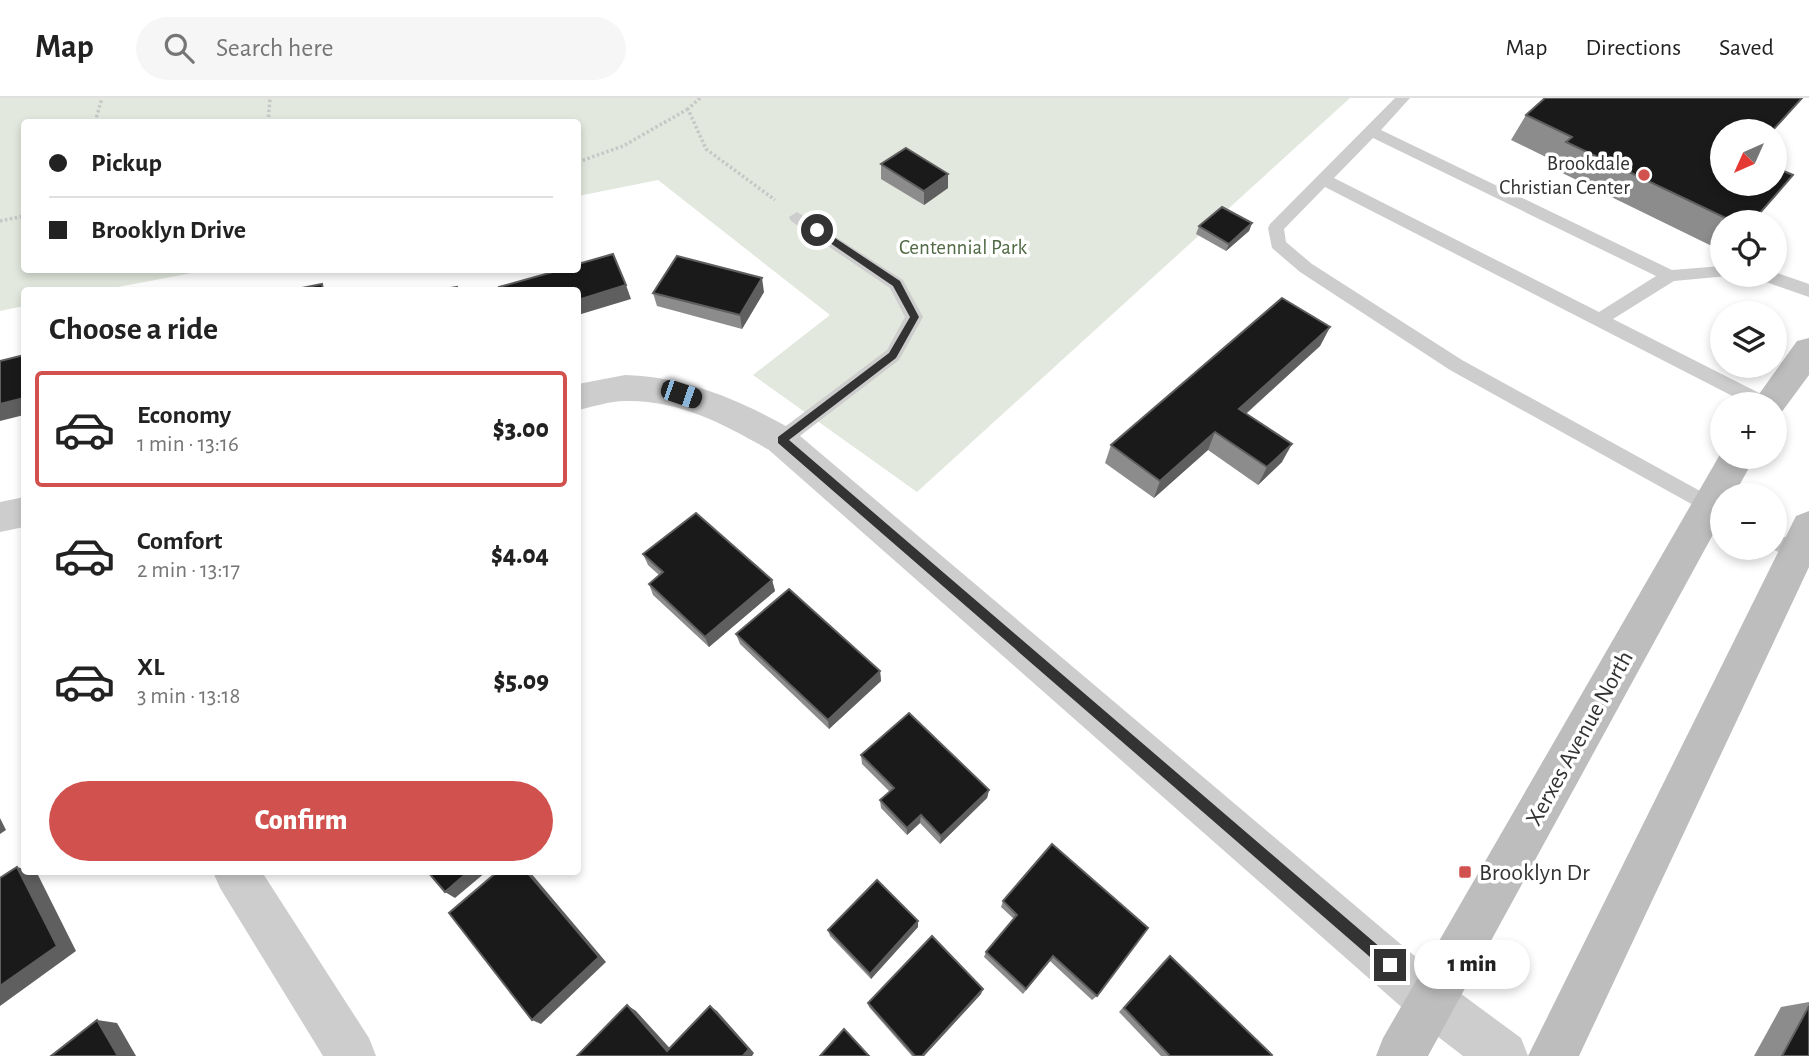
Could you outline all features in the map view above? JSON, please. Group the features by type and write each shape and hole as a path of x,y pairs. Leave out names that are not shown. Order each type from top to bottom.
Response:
{"street":[{"path":"1776,392 1809,350"},
{"path":"581,396 624,388 681,394 735,413 781,440 1432,1002 1503,1056"},
{"name":"Xerxes Avenue North","path":"1401,1056 1710,518"},
{"path":"1553,1056 1793,539"},
{"path":"238,875 351,1056"}],"lane":[{"path":"1403,98 1276,228 1278,244 1306,268 1456,365 1710,506"},
{"path":"1370,130 1670,276"},
{"path":"1323,179 1743,392"},
{"path":"781,440 893,355 914,317 897,284 797,217"},
{"path":"1599,320 1670,276 1710,271"},
{"path":"1787,283 1809,291"}],"path":[{"path":"96,119 102,98"},
{"path":"268,119 270,98"},
{"path":"581,161 623,146 688,109 700,98"},
{"path":"688,109 706,149 797,217"},
{"path":"0,221 21,217"}],"green space":[{"name":"Centennial Park","path":"0,98 1350,98 917,492 753,375 830,315 658,180 581,195 581,119 21,119 21,273 192,273 118,287 21,287 21,307 0,311"}],"building":[{"name":"Brookdale Christian Center","path":"1545,98 1802,98 1783,119 1710,119 1710,196 1775,196 1762,210 1710,211 1566,142 1572,137 1526,115"},
{"path":"906,148 948,174 924,191 881,164"},
{"path":"1222,207 1252,223 1229,244 1199,226"},
{"path":"613,254 626,285 581,299 581,287 499,287 549,273 581,273 581,263"},
{"path":"677,256 762,278 740,315 653,293"},
{"path":"1282,298 1330,327 1239,409 1292,444 1267,467 1215,432 1160,481 1111,445"},
{"path":"21,356 21,399 0,404 0,361"},
{"path":"696,513 772,580 705,637 649,584 663,572 643,554"},
{"path":"789,589 880,671 828,720 736,634"},
{"path":"909,713 989,790 941,836 921,815 907,828 880,800 894,788 861,755"},
{"path":"1052,844 1148,928 1097,996 1053,956 1026,989 986,952 1017,915 1003,901"},
{"path":"17,867 57,946 0,986 0,878"},
{"path":"431,875 465,875 445,892"},
{"path":"493,875 530,875 599,957 532,1020 449,913"},
{"path":"877,880 918,921 870,974 828,930"},
{"path":"932,936 983,989 922,1056 915,1056 868,1003"},
{"path":"1170,956 1272,1055 1170,1056 1124,1008"},
{"path":"627,1005 667,1051 710,1006 749,1049 743,1056 577,1056"},
{"path":"1809,1006 1809,1056 1782,1056"},
{"path":"97,1020 118,1056 51,1056"},
{"path":"844,1029 869,1056 820,1056"}],"place":[{"name":"Brookdale Christian Center","path":"1644,175"},
{"name":"Brooklyn Dr","path":"1465,872"}],"route":[{"path":"817,230 897,284 914,317 893,355 781,440 1390,965"}]}
